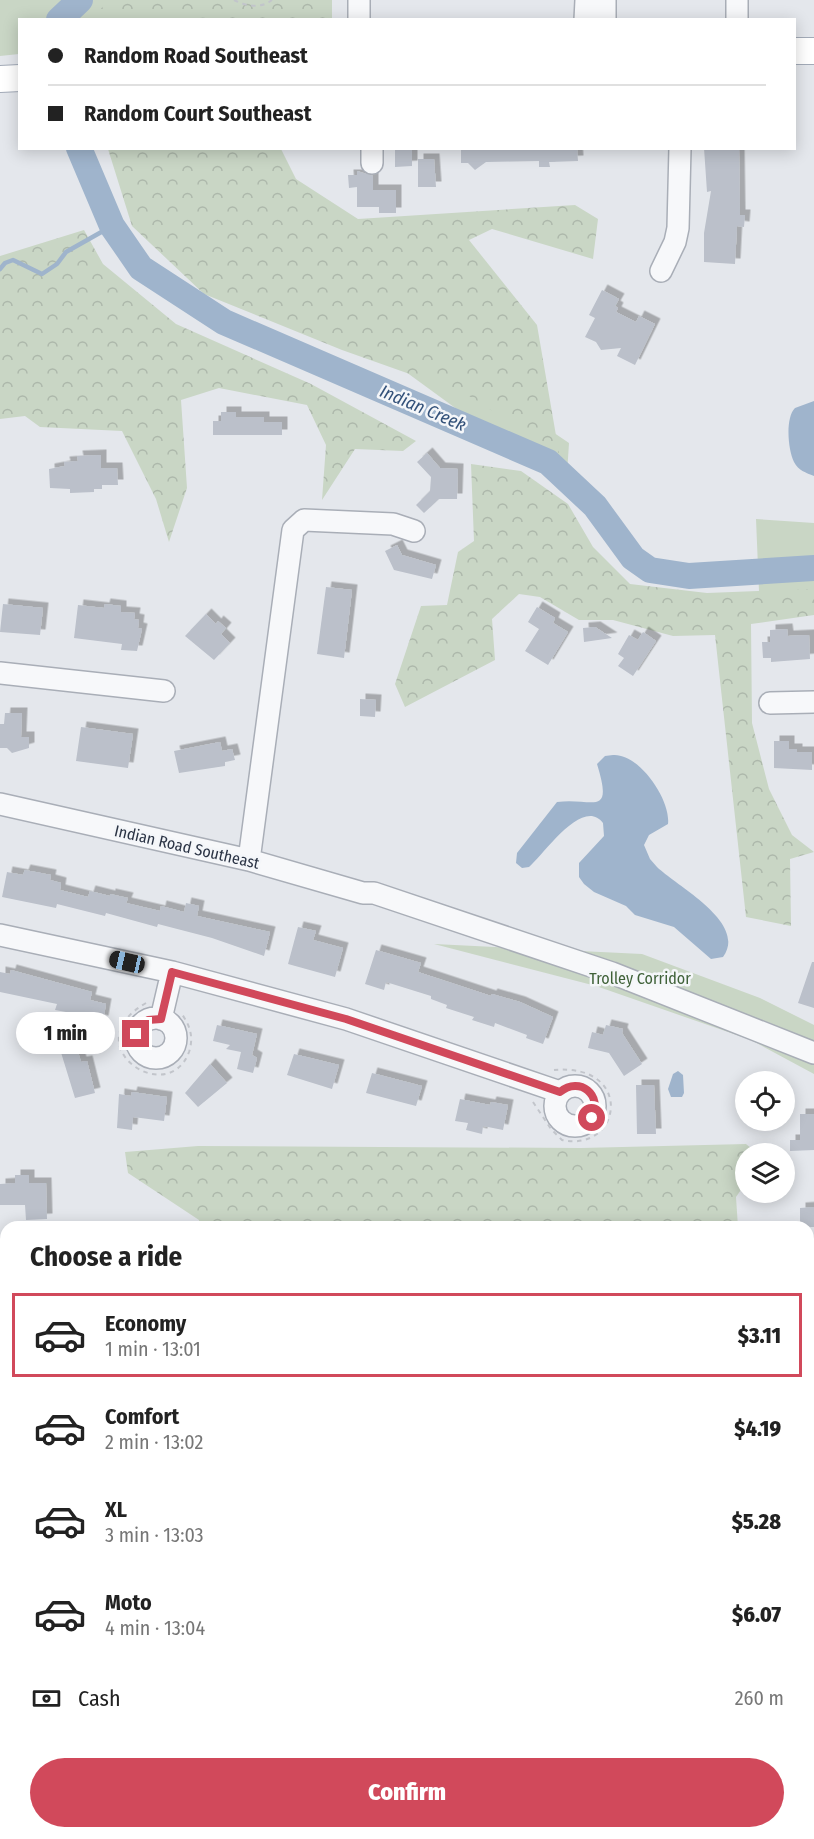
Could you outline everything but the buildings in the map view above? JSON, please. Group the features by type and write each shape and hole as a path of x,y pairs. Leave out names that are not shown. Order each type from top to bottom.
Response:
{"main road":[{"path":"796,51 814,51"}],"street":[{"path":"359,0 359,18"},
{"path":"585,18 586,0"},
{"path":"605,0 605,18"},
{"path":"737,0 737,18"},
{"path":"661,271 675,242 678,228 680,150"},
{"path":"249,860 293,530 304,520 393,524 414,531"},
{"path":"0,673 164,691"},
{"path":"770,703 814,702"},
{"name":"Indian Road Southeast","path":"0,804 249,860 363,893 374,893 612,973 814,1053"},
{"path":"0,934 172,972 346,1019 560,1092"},
{"path":"161,1019 172,972"}],"path":[{"path":"234,0 246,6 268,3 272,0"}],"green space":[{"path":"0,0 332,0 332,18 18,18 18,54 0,56"},
{"path":"108,0 326,0 326,18 209,18 100,10"},
{"path":"108,150 282,150 296,179 358,219 575,205 598,219 593,259 492,229 469,240 537,325 559,453 466,394 342,350 204,294 132,226"},
{"path":"84,230 103,264 176,324 311,384 416,441 403,451 355,449 322,500 326,445 307,405 219,388 181,400 187,488 169,542 156,499 122,431 40,427 25,416 0,419 0,256"},
{"path":"353,297 569,443 566,489 339,323"},
{"path":"471,464 521,471 568,504 593,547 630,584 707,593 814,589 814,615 751,624 752,723 769,789 792,835 814,852 790,859 791,926 746,917 715,635 673,636 613,620 579,620 540,597 519,594 492,619 495,660 405,707 395,684 421,606 447,605 458,552 474,541"},
{"path":"756,519 814,523 814,592 759,591"},
{"name":"Trolley Corridor","path":"434,944 642,954 760,998 814,1025 814,1074 751,1040 596,986"},
{"path":"735,1144 735,1203 738,1221 199,1221 128,1173 125,1152 198,1146 581,1148"}],"water":[{"path":"814,401 814,476 802,471 792,457 789,426 795,408"},
{"path":"605,756 623,756 633,762 643,770 659,791 668,814 668,824 649,835 644,845 650,859 657,867 694,895 719,919 726,931 728,944 723,957 711,959 674,927 635,915 626,906 594,892 584,884 579,877 579,863 604,836 603,823 595,817 585,817 564,830 529,867 522,868 516,863 517,853 557,802 596,802 601,799 602,781 597,764"},
{"path":"678,1071 683,1075 684,1093 682,1097 671,1097 668,1089 673,1074"}],"waterway":[{"name":"Indian Creek","path":"61,18 80,0"},
{"name":"Indian Creek","path":"80,150 112,226 141,268 224,322 548,462 595,506 633,558 650,570 689,576 814,568"},
{"path":"0,269 5,263 13,260 42,274 57,264 66,252 112,226"}],"route":[{"path":"136,1034 138,1028 148,1020 161,1019 172,972 346,1019 560,1092 565,1087 579,1085 591,1092 594,1098 596,1105 592,1118"}]}
